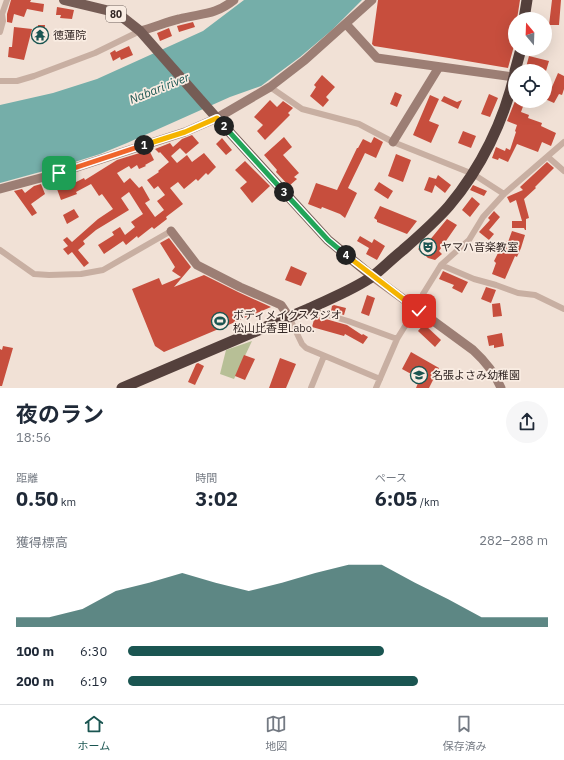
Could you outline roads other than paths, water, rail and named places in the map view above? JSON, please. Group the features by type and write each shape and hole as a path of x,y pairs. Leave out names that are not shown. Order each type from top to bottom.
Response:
{"highway":[{"path":"525,12 527,0"},
{"path":"122,388 308,309 337,296 372,276 426,229 449,206 473,174 496,130 508,97"}],"main road":[{"name":"80","path":"64,0 93,3 121,16 140,31 328,240 372,276"}],"street":[{"path":"0,32 3,21 2,14 7,0"},
{"path":"0,81 17,82 95,53 140,31 181,18 212,12 221,9 234,0"},
{"path":"0,188 59,173 185,132 270,87 305,60 372,0"},
{"path":"346,24 377,58 439,67 508,73"},
{"path":"393,142 439,67"},
{"path":"270,87 302,109 359,124 393,142 473,174 504,194"},
{"path":"423,294 441,265 469,240 483,217 504,194 564,142"},
{"path":"548,157 564,171"},
{"path":"0,250 34,274 81,274 103,270 172,231 197,265 240,287 281,305 289,317 303,346 380,379"},
{"path":"441,265 474,279 496,285 518,294 535,295 564,309"},
{"path":"372,276 473,350 495,374 501,388"},
{"path":"308,309 348,321 397,340"},
{"path":"376,388 397,340 410,318"},
{"path":"311,388 324,356"}],"water":[{"name":"Nabari river","path":"244,0 362,0 332,30 300,57 261,86 230,97 100,154 0,183 0,105 53,93 97,79 203,31"}],"tunnel":[{"path":"410,318 423,294"}],"place":[{"name":"徳蓮院","path":"40,35"},
{"name":"ヤマハ音楽教室","path":"428,247"},
{"name":"ボディメイクスタジオ 松山比香里Labo.","path":"220,321"},
{"name":"名張よさみ幼稚園","path":"419,375"}]}
